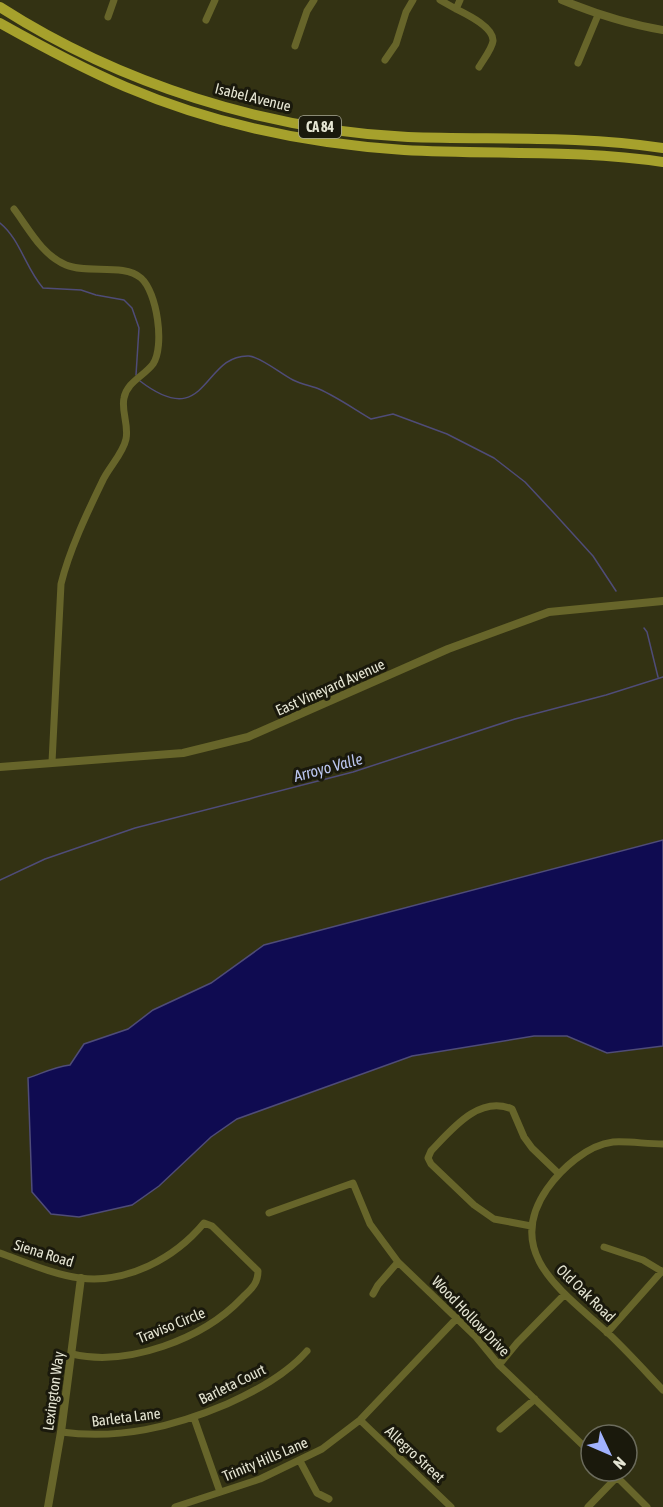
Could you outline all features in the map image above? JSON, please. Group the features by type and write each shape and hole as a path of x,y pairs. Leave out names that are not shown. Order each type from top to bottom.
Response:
{"highway":[{"name":"Isabel Avenue","path":"0,7 68,46 133,75 204,101 287,122 408,137 556,141 663,148"},
{"name":"Isabel Avenue","path":"0,23 62,58 128,88 200,114 276,133 384,148 622,157 663,162"}],"street":[{"path":"108,17 114,0"},
{"path":"206,20 215,0"},
{"path":"295,46 307,11 314,0"},
{"path":"385,60 396,44 412,0"},
{"path":"440,0 489,30 493,42 479,67"},
{"path":"456,9 460,0"},
{"path":"562,0 598,15 663,30"},
{"path":"578,63 598,15"},
{"path":"14,209 45,250 56,260 68,266 125,271 137,274 143,279 151,294 160,334 158,355 152,365 126,391 123,399 126,439 102,481 65,568 62,584 52,762"},
{"name":"East Vineyard Avenue","path":"0,767 183,753 248,737 448,650 549,612 663,601"},
{"path":"531,1226 494,1219 474,1205 431,1164 429,1158 431,1151 468,1114 491,1104 503,1105 512,1109 528,1142 558,1173"},
{"name":"Old Oak Road","path":"663,1144 612,1142 597,1147 558,1173 540,1199 531,1226 535,1253 541,1267 565,1294 643,1366 663,1390"},
{"name":"Wood Hollow Drive","path":"269,1214 353,1183 370,1224 398,1262 457,1318 499,1365 579,1441"},
{"name":"Traviso Circle","path":"72,1354 99,1358 123,1356 176,1341 218,1320 255,1284 258,1271 212,1226 204,1223 195,1234 162,1260 113,1276 81,1278"},
{"path":"604,1248 643,1260 663,1271 607,1332"},
{"name":"Siena Road","path":"0,1253 32,1265 81,1278"},
{"path":"373,1294 398,1262"},
{"name":"Lexington Way","path":"48,1507 61,1432 81,1278"},
{"path":"499,1365 565,1294"},
{"name":"Trinity Hills Lane","path":"175,1507 260,1479 322,1449 360,1420 457,1318"},
{"name":"Barleta Court","path":"195,1418 266,1385 298,1361 307,1351"},
{"path":"500,1429 535,1399"},
{"path":"195,1418 220,1492"},
{"name":"Barleta Lane","path":"61,1432 86,1436 126,1433 159,1428 195,1418"},
{"name":"Allegro Street","path":"360,1420 451,1507"},
{"path":"300,1461 317,1493 329,1499"},
{"path":"588,1507 611,1483"},
{"path":"623,1483 647,1507"}],"shaded area":[{"path":"663,840 663,1046 607,1053 567,1036 534,1036 412,1056 237,1119 211,1137 159,1186 132,1205 79,1217 51,1214 32,1192 28,1078 70,1065 84,1044 128,1029 153,1010 211,983 264,945"}],"waterway":[{"path":"0,223 13,237 43,288 81,290 124,300 132,308 139,328 136,375"},
{"path":"140,381 162,395 179,399 192,395 222,366 234,359 249,356 265,362 299,383 326,392 371,419 393,414 447,434 494,458 525,482 593,556 616,591"},
{"path":"644,628 658,677"},
{"name":"Arroyo Valle","path":"0,880 45,859 135,828 353,772 515,719 663,677"}]}
